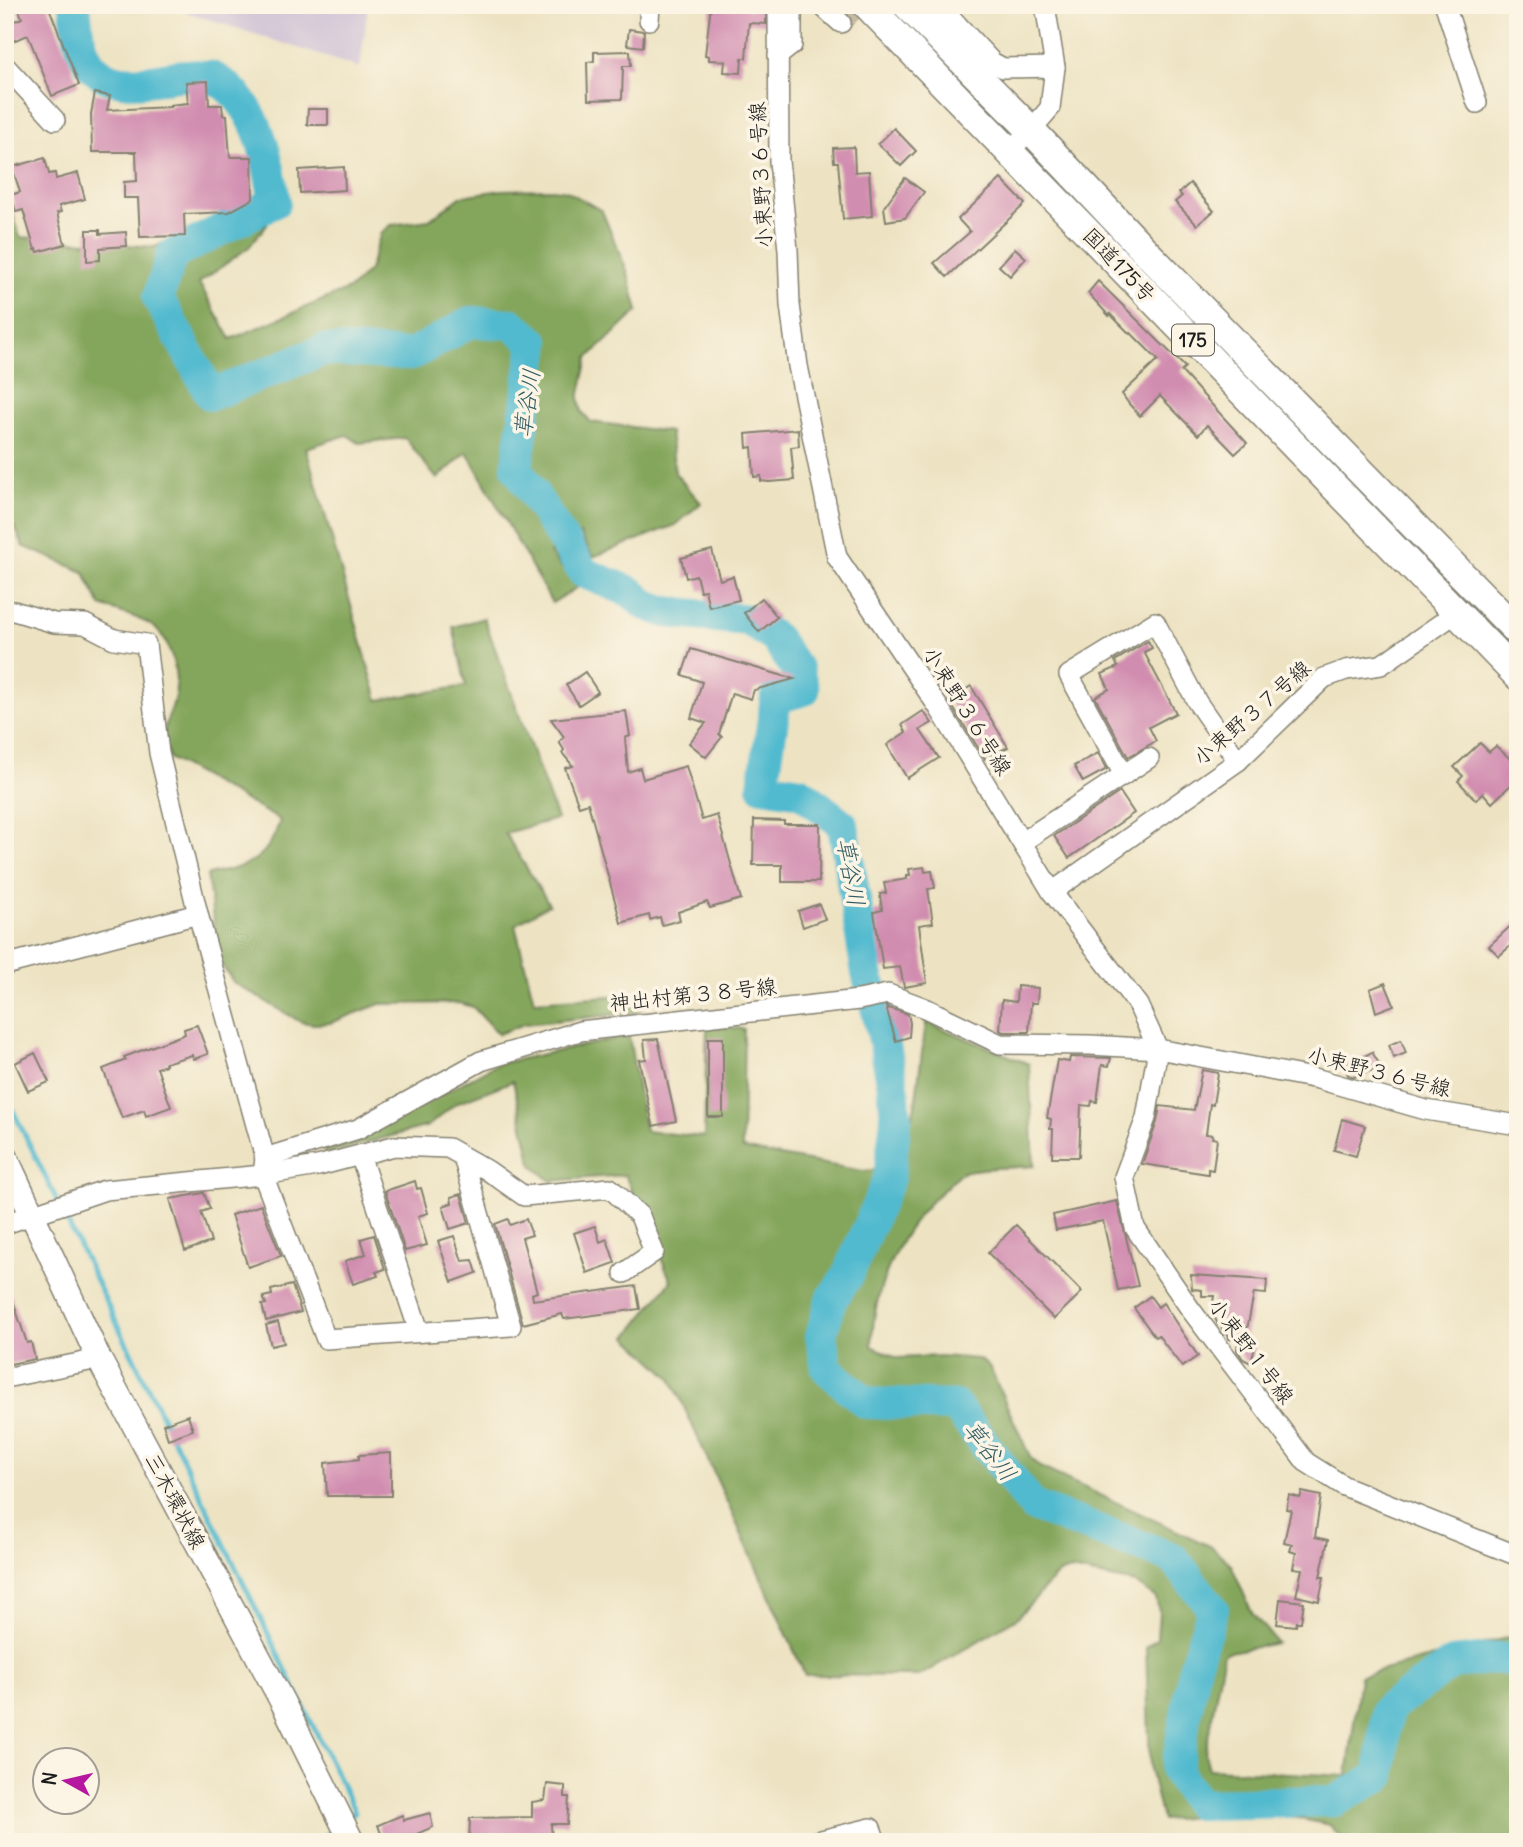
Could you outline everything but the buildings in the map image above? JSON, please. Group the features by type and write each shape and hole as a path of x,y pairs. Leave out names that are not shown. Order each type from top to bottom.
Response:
{"highway":[{"name":"国道175号","path":"867,5 1518,676"},
{"name":"国道175号","path":"907,5 1518,632"}],"main road":[{"name":"三木環状線","path":"5,1156 99,1359 283,1703 352,1842"}],"street":[{"name":"小束野３６号線","path":"778,5 779,161 788,250 790,306 798,366 837,557 939,708 1052,892 1138,1005 1158,1049 1318,1079 1426,1110 1518,1125"},
{"path":"778,56 792,45 792,5"},
{"path":"821,5 841,23"},
{"path":"939,5 992,62 1003,68 1055,67"},
{"path":"1008,152 1050,108 1055,67 1045,5"},
{"path":"1445,5 1478,103"},
{"path":"5,66 55,120"},
{"path":"5,611 14,611 54,623 85,624 114,639 146,644 159,754 198,914 264,1166 326,1339 511,1326 463,1157"},
{"name":"小束野３７号線","path":"1052,892 1238,761 1324,678 1346,670 1381,665 1456,613"},
{"path":"1125,775 1069,675 1155,622 1197,702 1238,761"},
{"path":"1022,842 1149,758"},
{"path":"5,965 198,914"},
{"name":"神出村第３８号線","path":"264,1166 358,1129 481,1061 580,1031 859,1000 888,994 925,1008 1000,1044 1158,1049"},
{"name":"小束野１号線","path":"1158,1049 1146,1118 1124,1177 1135,1228 1191,1310 1306,1462 1344,1486 1518,1556"},
{"path":"5,1224 104,1190 264,1166 318,1166 394,1146 448,1148 524,1196 610,1188 640,1216 654,1252 624,1273"},
{"path":"360,1155 419,1331"},
{"path":"5,1378 99,1359"},
{"path":"813,1842 871,1828 876,1842"}],"shaded area":[{"path":"164,5 368,5 360,68"}],"green space":[{"path":"282,184 285,201 249,247 199,283 231,339 351,288 369,270 381,233 391,225 429,220 462,196 501,190 553,189 567,191 602,211 628,273 638,311 588,358 579,398 582,412 591,422 670,432 675,473 701,503 676,525 593,557 580,534 550,553 578,587 552,603 467,452 437,479 405,438 359,443 347,435 306,448 378,700 466,686 453,627 484,618 557,819 505,833 549,904 515,925 534,1001 611,996 642,1012 524,1024 498,1034 473,1007 459,1003 380,1004 330,1023 314,1024 301,1022 234,983 219,961 207,875 244,865 262,854 275,834 280,820 169,758 164,733 174,701 176,682 173,660 159,632 140,620 101,606 84,572 23,546 15,527 5,524 5,188 20,237 155,247"},
{"path":"926,1022 1029,1064 1034,1166 964,1172 928,1205 914,1222 891,1260 877,1302 872,1346 897,1358 941,1356 978,1359 989,1366 1031,1459 1040,1467 1212,1547 1231,1564 1252,1613 1277,1643 1224,1653 1205,1754 1209,1769 1347,1776 1360,1676 1518,1635 1518,1842 1344,1842 1330,1825 1264,1811 1162,1820 1150,1769 1146,1647 1157,1639 1159,1611 1156,1598 1135,1583 1071,1570 1058,1574 1017,1618 919,1676 805,1675 671,1378 627,1337 671,1281 625,1175 551,1181 532,1165 513,1081 456,1103 428,1126 325,1154 322,1145 425,1103 497,1064 629,1036 645,1131 704,1137 707,1026 744,1029 742,1149 863,1171 896,1168 915,1106"}],"waterway":[{"name":"草谷川","path":"75,5 84,52 99,73 111,79 126,81 187,75 212,77 241,101 251,116 264,149 275,202 172,255 158,298 211,395 324,350 411,355 471,322 512,324 535,343 517,468 584,573 631,592 644,604 666,612 748,620 775,638 798,671 804,690 776,698 763,786 801,792 843,825 867,973 893,1087 896,1119 889,1178 847,1277 831,1300 821,1336 827,1369 866,1403 955,1406 1033,1506 1173,1558 1213,1609 1195,1664 1176,1771 1198,1804 1335,1801 1380,1776 1387,1709 1453,1663 1499,1658 1518,1662"},
{"path":"5,1094 355,1812 349,1817"},
{"path":"321,1842 321,1839 335,1828"}],"tunnel":[{"path":"841,23 860,5"}]}
